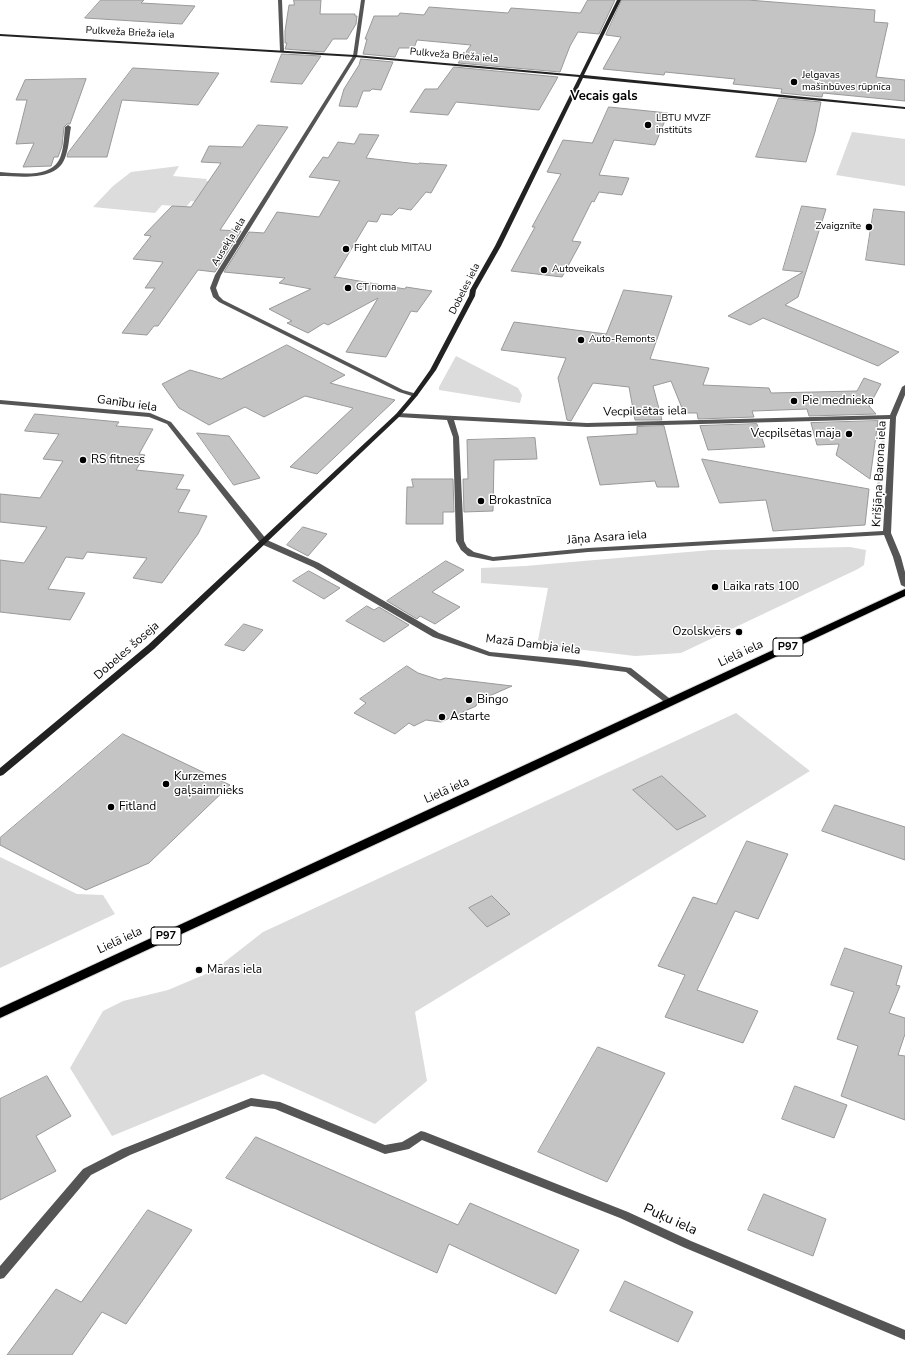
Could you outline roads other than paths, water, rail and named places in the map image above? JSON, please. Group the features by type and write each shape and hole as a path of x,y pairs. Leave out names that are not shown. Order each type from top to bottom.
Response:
{"main road":[{"name":"Lielā iela","path":"0,1013 905,592"}],"street":[{"path":"280,0 282,51"},
{"name":"Ausekļa iela","path":"363,0 355,56 224,265 212,290 215,297 221,301 401,391 415,395"},
{"name":"Dobeles iela","path":"264,542 398,415 433,370 472,296 473,290 498,246 619,0"},
{"name":"Pulkveža Brieža iela","path":"0,35 355,56 582,76 905,108"},
{"path":"0,174 46,173 53,171 62,160 68,127"},
{"name":"Krišjāņa Barona iela","path":"905,388 893,417 887,533 897,557 905,586"},
{"name":"Ganību iela","path":"0,402 150,415 169,423 264,542"},
{"name":"Vecpilsētas iela","path":"398,415 587,425 893,417"},
{"name":"Jāņa Asara iela","path":"450,418 456,438 460,541 464,548 471,554 493,559 588,550 887,533"},
{"name":"Mazā Dambja iela","path":"264,542 316,565 436,635 489,654 628,670 670,702"},
{"name":"Dobeles šoseja","path":"0,773 152,647 264,542"},
{"name":"Puķu iela","path":"0,1274 87,1172 126,1152 251,1102 276,1105 384,1150 405,1146 421,1135 624,1215 687,1244 905,1336"}],"place":[{"name":"Jelgavas mašīnbūves rūpnīca","path":"794,82"},
{"name":"LBTU MVZF institūts","path":"648,125"},
{"name":"Zvaigznīte","path":"869,227"},
{"name":"Fight club MITAU","path":"346,249"},
{"name":"Autoveikals","path":"544,270"},
{"name":"CT noma","path":"348,288"},
{"name":"Auto-Remonts","path":"581,340"},
{"name":"Pie mednieka","path":"794,401"},
{"name":"Vecpilsētas māja","path":"849,434"},
{"name":"RS fitness","path":"83,460"},
{"name":"Brokastnīca","path":"481,501"},
{"name":"Laika rats 100","path":"715,587"},
{"name":"Ozolskvērs","path":"739,632"},
{"name":"Bingo","path":"469,700"},
{"name":"Astarte","path":"442,717"},
{"name":"Kurzemes gaļsaimnieks","path":"166,784"},
{"name":"Fitland","path":"111,807"},
{"name":"Māras iela","path":"199,970"}],"district":[{"name":"Vecais gals","path":"604,97"}]}
